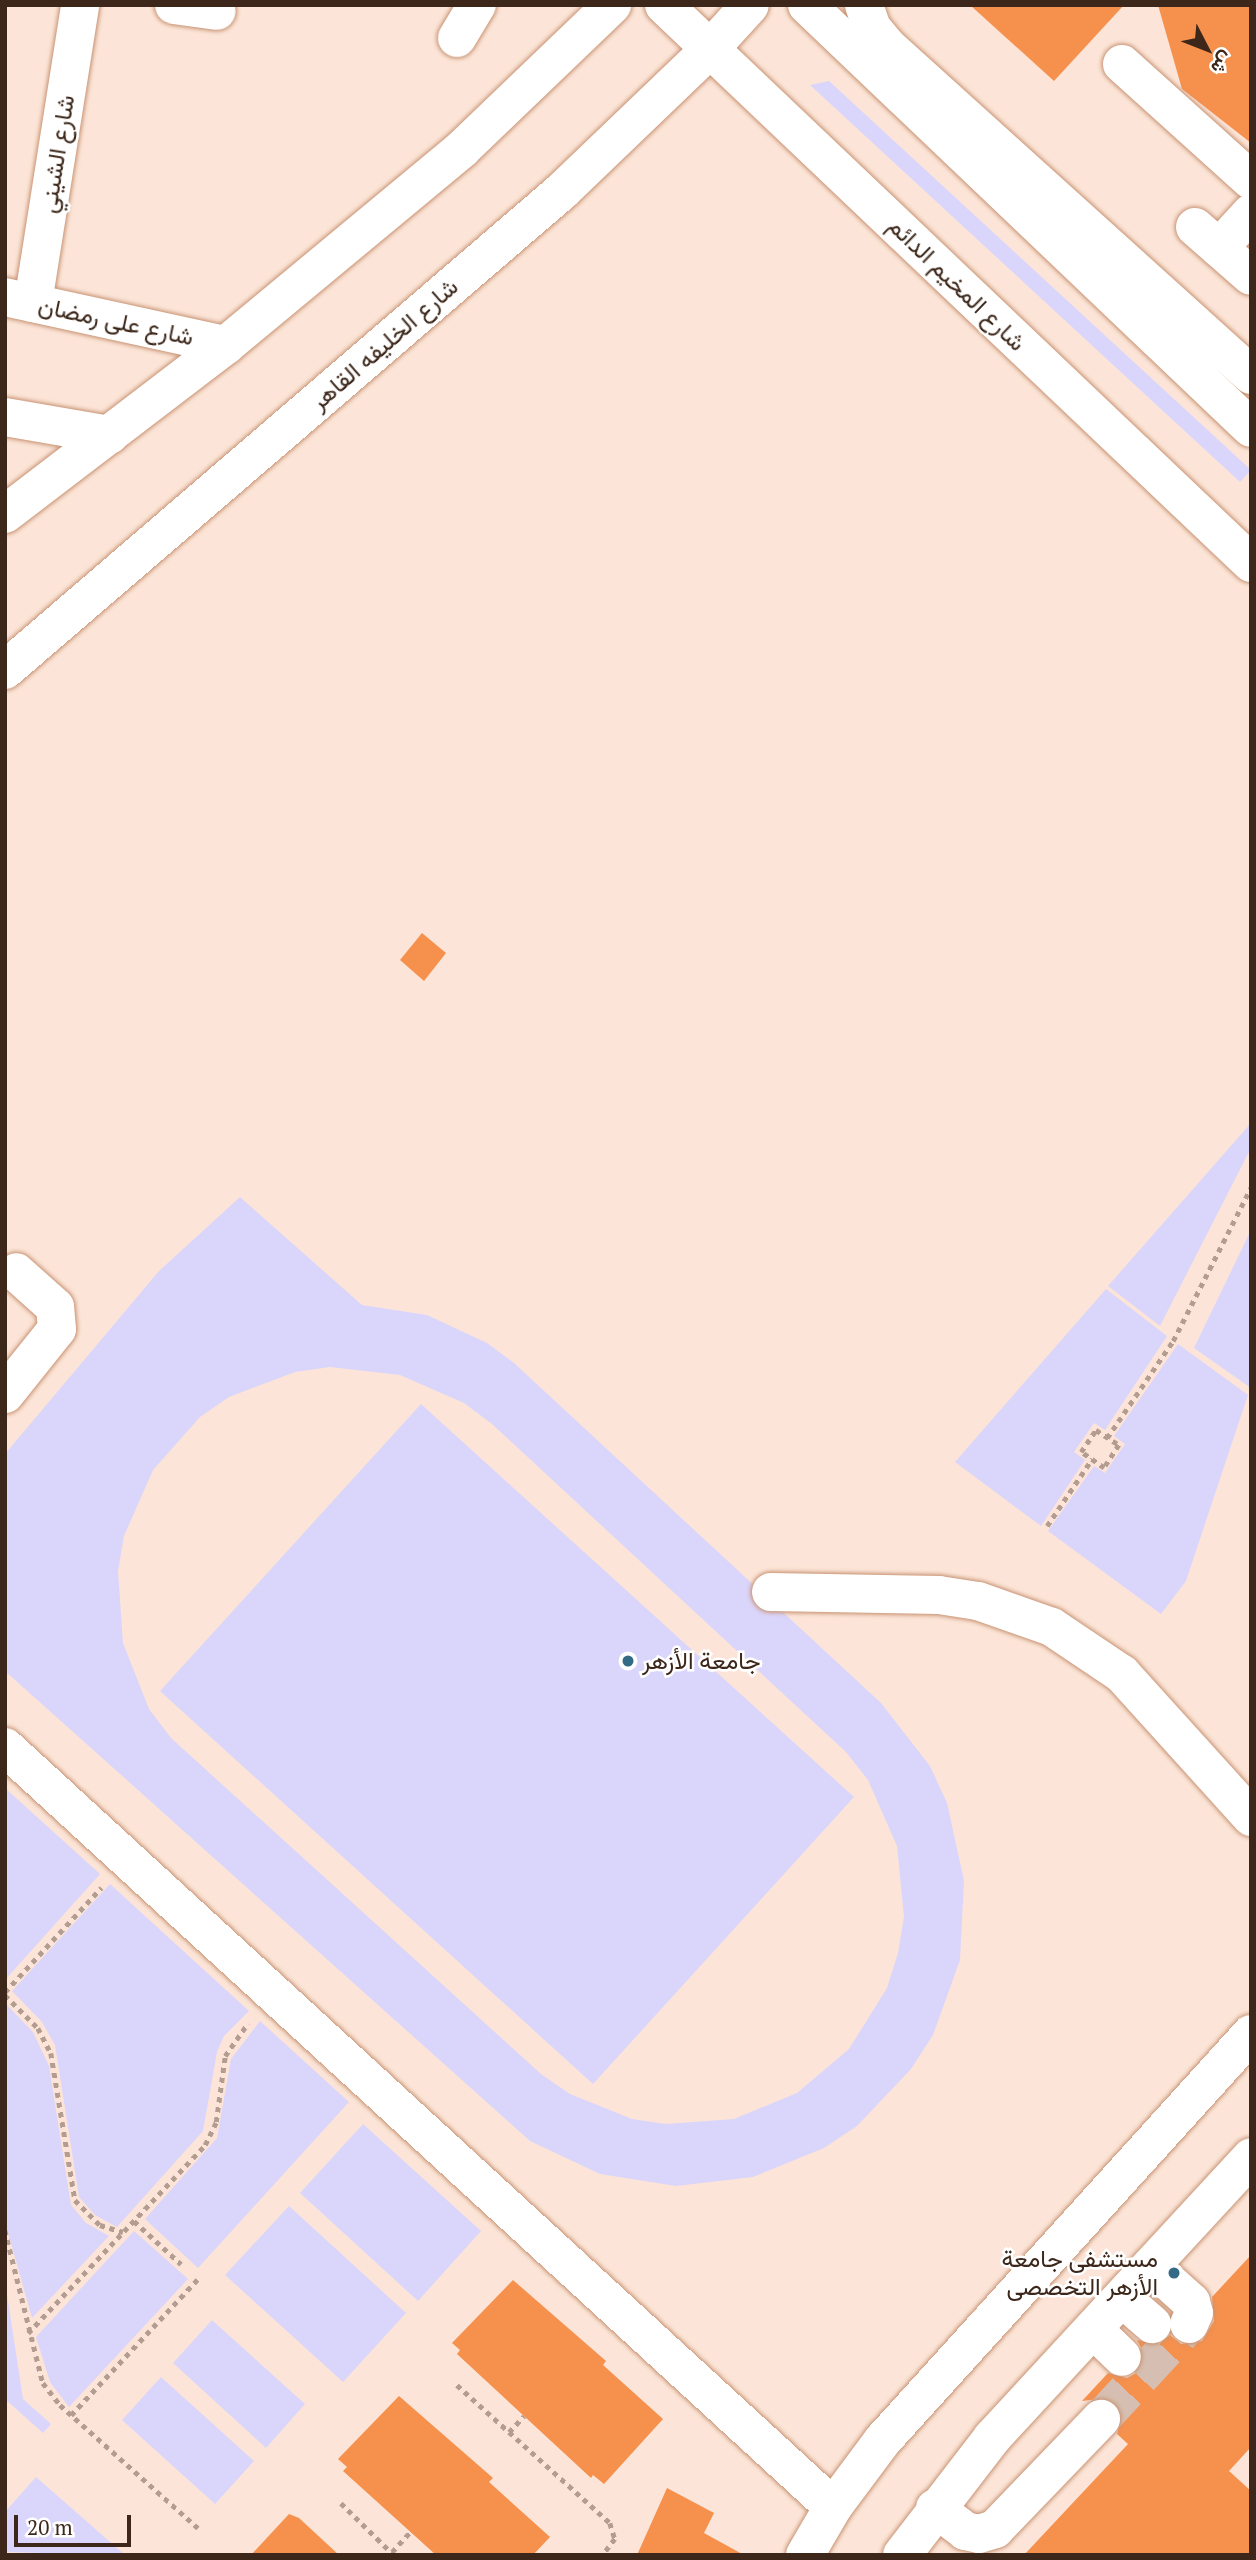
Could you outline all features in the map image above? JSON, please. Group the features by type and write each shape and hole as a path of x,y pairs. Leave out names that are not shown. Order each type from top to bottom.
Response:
{"main road":[{"name":"شارع الشيني","path":"19,300 80,5"},
{"path":"174,5 217,11"},
{"path":"457,38 477,5"},
{"path":"5,514 226,345 462,149 612,5"},
{"name":"شارع المخيم الدائم","path":"664,5 1251,563"},
{"name":"شارع الخليفه القاهر","path":"5,670 562,191 710,49 750,5"},
{"path":"807,5 1251,428"},
{"path":"864,5 872,28 887,46 1251,375"},
{"path":"1122,64 1251,180"},
{"path":"1251,213 1207,237 1251,276"},
{"name":"شارع على رمضان","path":"19,300 226,345"},
{"path":"5,417 109,435"},
{"path":"5,1394 57,1329 55,1307 16,1272"},
{"path":"771,1592 939,1595 978,1601 1052,1627 1122,1674 1251,1817"},
{"path":"5,1747 833,2507"},
{"path":"805,2555 833,2507 944,2370 1251,2034"},
{"path":"902,2555 934,2508 1251,2157"},
{"path":"1122,2298 1170,2324 1194,2313 1191,2302 1151,2266"},
{"path":"1093,2329 1122,2357"},
{"path":"934,2508 965,2531 979,2534 995,2529 1101,2419"}],"path":[{"path":"1107,1437 1172,1341 1251,1187"},
{"path":"1096,1430 1119,1445 1104,1468 1092,1459 1081,1452 1096,1430"},
{"path":"1047,1526 1092,1459"},
{"path":"124,2232 100,2225 75,2200 51,2053 38,2028 5,1994 127,1860"},
{"path":"28,2333 205,2145 216,2122 229,2048 243,2027 277,1997"},
{"path":"135,2221 181,2264"},
{"path":"5,2230 28,2333 43,2383 71,2415 198,2528"},
{"path":"71,2415 198,2279"},
{"path":"457,2385 610,2523 614,2539 603,2555"},
{"path":"509,2432 524,2416"},
{"path":"341,2503 393,2554 410,2532"}],"shaded area":[{"path":"829,81 1251,470 1240,482 810,85"},
{"path":"1251,1123 1251,1148 1160,1326 1108,1286"},
{"path":"240,1197 362,1305 427,1315 487,1343 514,1363 881,1703 930,1766 947,1803 964,1881 960,1960 933,2035 911,2069 857,2126 824,2148 753,2177 676,2186 600,2174 530,2141 5,1671 5,1454 159,1271","holes":["330,1367 400,1375 464,1403 492,1424 846,1752 868,1780 897,1846 904,1917 898,1953 887,1988 849,2049 797,2093 734,2119 666,2124 632,2119 570,2094 541,2074 171,1738 149,1709 123,1643 118,1571 124,1536 153,1470 200,1417 229,1397 295,1372"]},
{"path":"1251,1230 1251,1388 1194,1348"},
{"path":"1106,1289 1167,1336 1105,1430 1094,1423 1074,1452 1085,1460 1041,1526 955,1462"},
{"path":"1178,1344 1248,1395 1186,1581 1161,1614 1048,1531 1094,1466 1105,1473 1125,1444 1114,1436"},
{"path":"421,1404 854,1797 593,2084 160,1691"},
{"path":"5,1788 100,1874 5,1980"},
{"path":"110,1884 249,2011 224,2036 217,2052 203,2131 117,2227 95,2215 79,2197 55,2045 42,2022 12,1991"},
{"path":"5,2003 33,2032 49,2066 71,2205 86,2223 109,2236 32,2318 5,2222"},
{"path":"260,2021 349,2102 198,2268 145,2219 217,2138 231,2059"},
{"path":"363,2124 481,2231 418,2301 300,2193"},
{"path":"289,2206 406,2313 343,2382 225,2275"},
{"path":"134,2231 188,2279 69,2407 50,2382 36,2337"},
{"path":"5,2281 23,2399 51,2424 43,2433 5,2399"},
{"path":"212,2320 305,2404 266,2448 173,2363"},
{"path":"161,2377 254,2461 215,2504 122,2420"},
{"path":"36,2477 125,2555 5,2552 5,2512"}],"building":[{"path":"970,5 1124,5 1054,81"},
{"path":"1158,5 1251,5 1251,143 1182,89"},
{"path":"422,933 446,953 424,981 400,960"},
{"path":"1251,2255 1251,2447 1229,2471 1251,2491 1251,2555 1024,2555 1128,2444 1117,2434 1122,2414 1116,2403 1106,2398 1082,2401 1108,2373 1127,2378 1138,2372 1143,2352 1137,2340 1158,2345 1170,2335 1181,2344 1202,2341 1214,2321 1212,2297"},
{"path":"513,2280 606,2361 603,2365 663,2419 604,2484 593,2475 591,2478 457,2354 460,2350 452,2343"},
{"path":"399,2396 493,2478 489,2482 550,2537 533,2555 436,2555 343,2471 347,2467 338,2459"},
{"path":"667,2488 714,2513 704,2533 744,2555 637,2555"},
{"path":"289,2514 299,2518 339,2555 251,2555"}],"tunnel":[{"path":"1101,2419 1189,2324"}],"place":[{"name":"جامعة الأزهر","path":"628,1661"},
{"name":"مستشفى جامعة الأزهر التخصصى","path":"1174,2273"}]}
